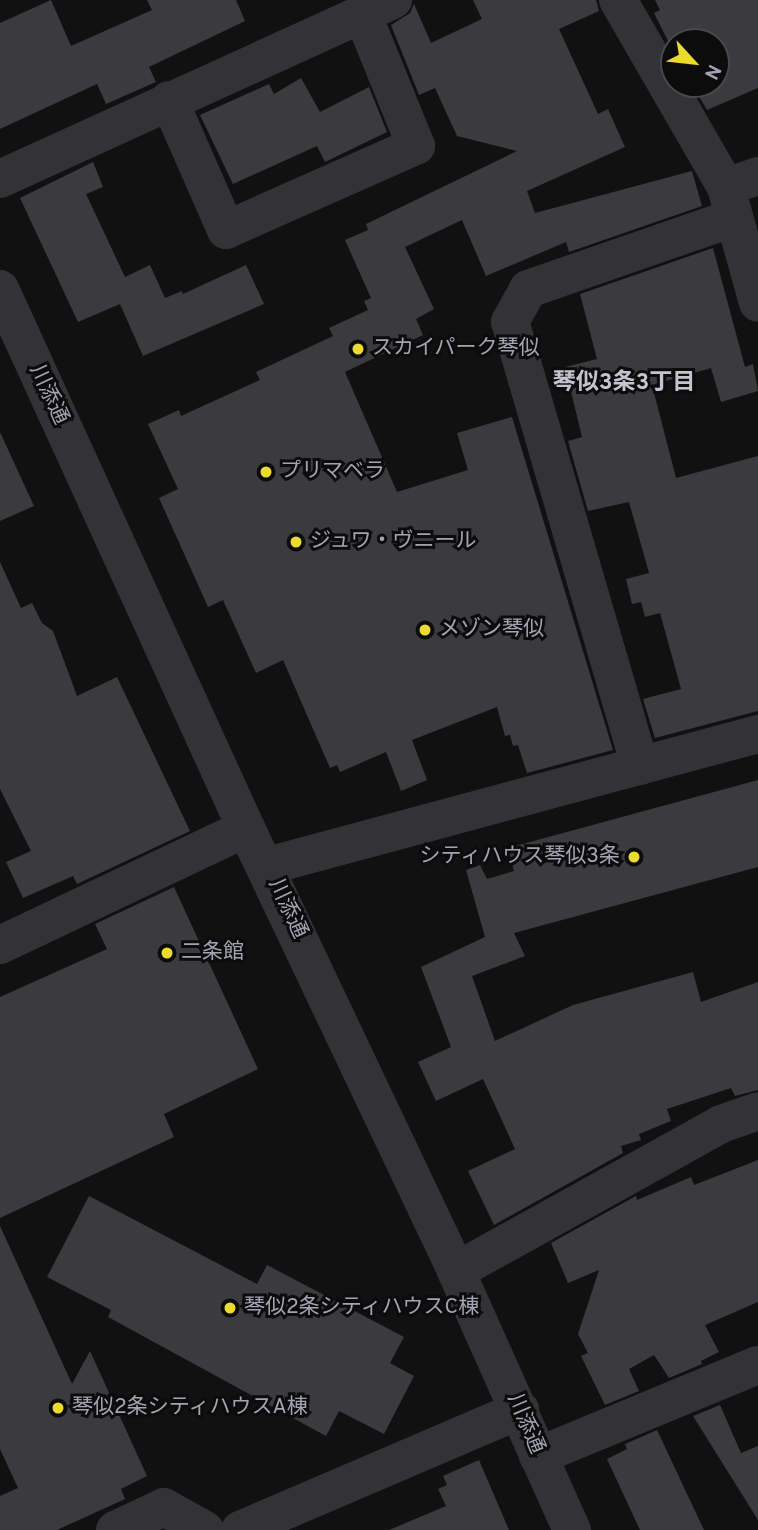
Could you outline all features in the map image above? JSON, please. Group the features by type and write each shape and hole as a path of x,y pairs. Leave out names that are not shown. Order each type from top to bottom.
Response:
{"street":[{"path":"618,0 739,194 758,303"},
{"path":"0,179 169,100 377,7 416,146 226,230 169,100"},
{"path":"640,766 510,322 528,289 739,194"},
{"name":"川添通","path":"0,289 246,828 267,866 456,1271 572,1530"},
{"path":"267,866 758,734"},
{"path":"0,945 246,828"},
{"path":"456,1271 721,1124 758,1111"},
{"path":"538,1456 758,1365"},
{"path":"240,1530 287,1521 520,1410"},
{"path":"115,1530 164,1507 205,1530"}],"building":[{"path":"51,0 71,46 152,10 147,0 236,0 245,21 149,67 156,82 106,104 97,84 0,129 0,23"},
{"path":"473,0 596,0 599,11 559,29 598,114 608,109 625,147 527,191 535,213 692,171 702,206 569,252 566,242 486,276 462,220 405,247 434,309 416,319 423,335 345,372 397,492 468,470 457,433 512,417 613,750 527,773 518,745 513,746 510,735 505,736 497,707 412,740 427,780 401,791 386,752 340,772 337,765 330,768 283,660 256,673 223,600 208,607 159,498 178,489 148,424 179,410 181,416 260,380 256,372 333,336 329,328 368,310 364,301 371,298 345,240 368,230 366,224 517,151 457,136 435,88 419,95 391,25 410,13 414,4 431,43 482,19"},
{"path":"655,0 758,0 758,88 707,110 700,98 730,98 730,28 662,28 654,13 660,10"},
{"path":"301,78 320,112 369,87 387,132 325,162 317,146 233,184 200,115 269,84 274,94"},
{"path":"93,162 103,187 86,194 125,277 150,265 165,298 182,291 183,294 246,265 264,304 143,356 120,304 78,322 20,198"},
{"path":"713,248 745,367 753,364 758,391 721,402 711,368 652,385 676,478 758,456 758,711 655,738 643,699 681,689 660,613 645,617 641,602 632,604 626,579 649,573 629,502 588,511 568,441 582,437 565,367 597,359 580,294"},
{"path":"0,432 34,506 0,521"},
{"path":"0,562 21,608 32,603 42,623 53,631 77,696 117,677 190,831 77,884 73,876 23,898 6,862 31,851 0,789"},
{"path":"758,780 758,867 514,933 525,956 472,976 495,1041 573,1005 693,972 701,1002 758,982 758,1090 735,1096 731,1088 667,1109 671,1121 639,1134 641,1140 621,1146 623,1153 494,1225 468,1171 515,1149 483,1079 436,1101 418,1062 451,1047 421,967 485,937 466,870 480,865 487,879 514,871 508,848"},
{"path":"174,887 258,1069 164,1114 174,1137 0,1218 0,997 107,949 95,924"},
{"path":"758,1160 758,1302 705,1325 719,1352 701,1361 702,1364 669,1378 654,1355 629,1369 639,1391 605,1405 581,1356 588,1353 578,1334 599,1270 568,1283 551,1243 636,1196 637,1200 691,1177 694,1185"},
{"name":"琴似2条シティハウスC棟","path":"89,1196 257,1284 267,1265 404,1337 390,1363 414,1376 384,1434 339,1411 326,1436 108,1317 111,1310 47,1277"},
{"name":"琴似2条シティハウスA棟","path":"0,1226 72,1384 90,1351 147,1476 121,1489 125,1499 57,1530 0,1530 0,1496 18,1488 0,1449"},
{"path":"720,1405 741,1453 758,1446 758,1520 693,1416"},
{"path":"657,1430 704,1530 640,1530 607,1459 627,1449 625,1444"},
{"path":"479,1460 509,1530 389,1530 446,1506 438,1489 447,1485 443,1476"}],"place":[{"name":"スカイパーク琴似","path":"358,349"},
{"name":"プリマベラ","path":"266,472"},
{"name":"ジュワ・ヴニール","path":"296,542"},
{"name":"メゾン琴似","path":"425,630"},
{"name":"シティハウス琴似3条","path":"634,857"},
{"name":"二条館","path":"167,953"},
{"name":"琴似2条シティハウスC棟","path":"230,1308"},
{"name":"琴似2条シティハウスA棟","path":"58,1408"}],"district":[{"name":"琴似3条3丁目","path":"624,384"}]}
